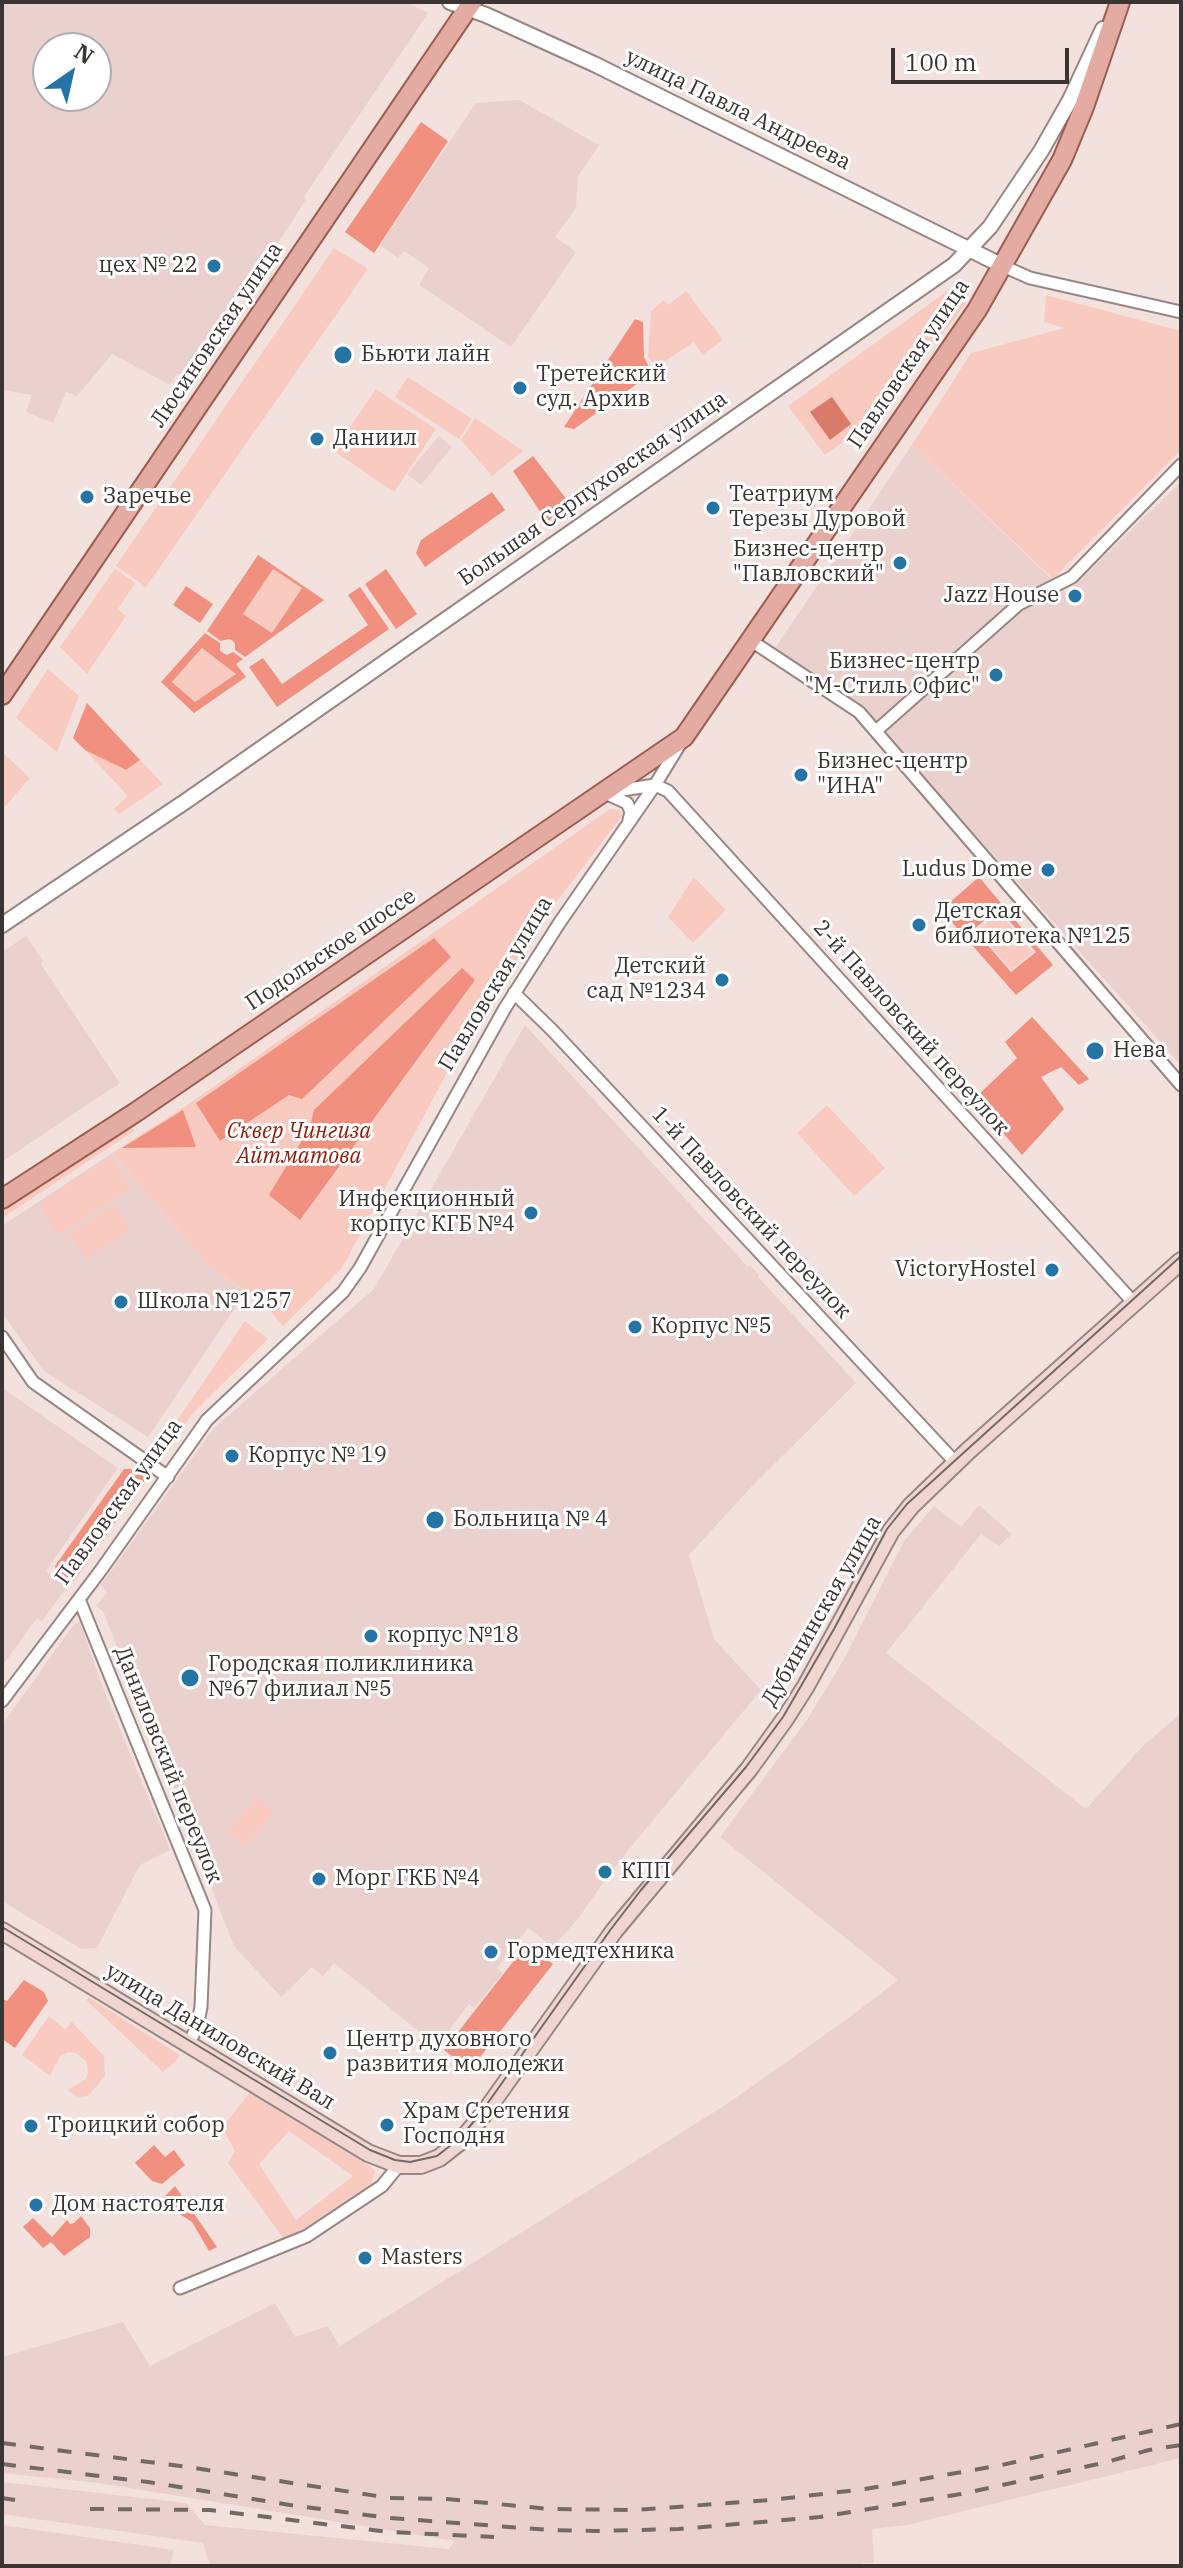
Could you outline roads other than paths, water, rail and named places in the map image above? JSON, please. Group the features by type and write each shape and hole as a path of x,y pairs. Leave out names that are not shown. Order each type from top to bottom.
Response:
{"main road":[{"name":"Большая Серпуховская улица","path":"1003,266 1062,160 1084,107 1118,2"},
{"name":"Люсиновская улица","path":"2,695 463,4"},
{"name":"Павловская улица","path":"684,737 977,310 1003,266"},
{"name":"Подольское шоссе","path":"2,1199 136,1112 684,737"},
{"name":"Дубининская улица","path":"421,2165 452,2149 483,2115 614,1931 749,1769 806,1686 891,1531 911,1506 1181,1261"},
{"name":"улица Даниловский Вал","path":"2,1931 368,2153 399,2165 421,2165"}],"street":[{"name":"Большая Серпуховская улица","path":"2,925 189,799 939,276 970,250 990,227 1041,151 1118,2"},
{"name":"улица Павла Андреева","path":"463,4 616,75 1003,266"},
{"path":"1003,266 1030,278 1181,312"},
{"path":"876,731 1019,604 1072,577 1181,465"},
{"path":"750,640 859,712 1181,1085"},
{"name":"Павловская улица","path":"2,1701 207,1420 343,1292 360,1268 514,993 684,737"},
{"path":"605,793 655,785"},
{"name":"2-й Павловский переулок","path":"655,785 668,791 714,840 1134,1303"},
{"path":"605,793 627,803 631,812 629,821"},
{"name":"1-й Павловский переулок","path":"514,993 956,1463"},
{"path":"2,1337 33,1382 168,1477"},
{"name":"Даниловский переулок","path":"79,1599 205,1910 201,2007 197,2027 189,2043"},
{"path":"180,2288 307,2236 382,2186 399,2165"}],"tram line":[{"path":"2,1927 370,2150 410,2162 437,2156 460,2138 480,2114 611,1929 746,1767 783,1717 887,1529 907,1504 1181,1256"}],"railway":[{"path":"2,2443 390,2498 447,2499 549,2509 634,2510 771,2500 865,2489 1002,2465 1181,2424"},
{"path":"2,2464 390,2518 595,2531 679,2529 820,2517 961,2494 1181,2445"},
{"path":"2,2498 15,2500"},
{"path":"90,2509 210,2510 389,2532 494,2537"}],"place":[{"name":"цех № 22","path":"214,266"},
{"name":"Бьюти лайн","path":"343,355"},
{"name":"Третейский суд. Архив","path":"520,388"},
{"name":"Даниил","path":"317,439"},
{"name":"Заречье","path":"87,497"},
{"name":"Театриум Терезы Дуровой","path":"713,508"},
{"name":"Бизнес-центр \"Павловский\"","path":"900,563"},
{"name":"Jazz House","path":"1075,596"},
{"name":"Бизнес-центр \"М-Стиль Офис\"","path":"996,675"},
{"name":"Бизнес-центр \"ИНА\"","path":"801,775"},
{"name":"Ludus Dome","path":"1048,870"},
{"name":"Детская библиотека №125","path":"919,925"},
{"name":"Детский сад №1234","path":"722,980"},
{"name":"Нева","path":"1095,1051"},
{"name":"Инфекционный корпус КГБ №4","path":"531,1213"},
{"name":"VictoryHostel","path":"1052,1270"},
{"name":"Школа №1257","path":"121,1302"},
{"name":"Корпус №5","path":"635,1327"},
{"name":"Корпус № 19","path":"232,1456"},
{"name":"Больница № 4","path":"435,1520"},
{"name":"корпус №18","path":"371,1636"},
{"name":"Городская поликлиника №67 филиал №5","path":"190,1678"},
{"name":"КПП","path":"605,1872"},
{"name":"Морг ГКБ №4","path":"319,1879"},
{"name":"Гормедтехника","path":"491,1952"},
{"name":"Центр духовного развития молодежи","path":"330,2053"},
{"name":"Храм Сретения Господня","path":"387,2125"},
{"name":"Троицкий собор","path":"31,2126"},
{"name":"Дом настоятеля","path":"36,2205"},
{"name":"Masters","path":"365,2258"}],"park label":[{"name":"Сквер Чингиза Айтматова","path":"299,1144"}]}
